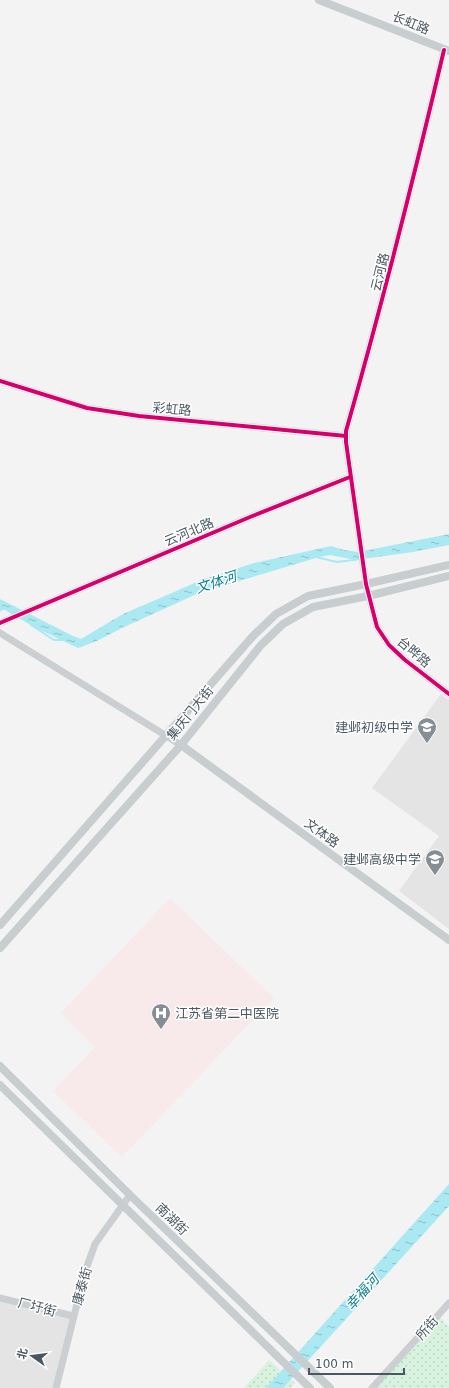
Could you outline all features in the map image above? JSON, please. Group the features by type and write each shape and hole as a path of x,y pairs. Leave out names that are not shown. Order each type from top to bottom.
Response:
{"main road":[{"name":"长虹路","path":"319,0 447,51"},
{"name":"集庆门大街","path":"0,925 252,636 276,614 308,596 449,565"},
{"name":"集庆门大街","path":"0,948 180,745 261,645 283,624 313,607 368,596 449,576"},
{"name":"文体路","path":"180,745 449,940"},
{"name":"南湖街","path":"0,1066 130,1195 330,1388"},
{"name":"南湖街","path":"0,1085 122,1206 310,1388"}],"street":[{"name":"云河路","path":"363,568 350,477 346,431 375,331 447,51"},
{"name":"彩虹路","path":"0,382 87,408 139,416 346,436"},
{"name":"云河北路","path":"1,623 244,520 350,477"},
{"name":"台晔路","path":"363,568 368,596 377,627 389,645 405,660 449,694"},
{"path":"0,633 180,745"},
{"name":"康泰街","path":"56,1388 73,1316 85,1272 95,1244 130,1195"},
{"name":"厂圩街","path":"0,1298 73,1316"},
{"name":"所街","path":"372,1388 449,1303"}],"shaded area":[{"name":"建邺初级中学","path":"441,694 449,700 449,929 399,891 439,836 372,788"},
{"name":"江苏省第二中医院","path":"170,898 274,998 122,1157 53,1091 95,1047 61,1013"},
{"path":"0,1298 73,1316 56,1388 0,1388"}],"green space":[{"path":"437,1314 449,1327 449,1388 372,1388"},
{"path":"269,1360 295,1383 291,1388 244,1388"}],"water":[{"path":"449,534 449,545 413,552 355,560 330,555 319,557 199,593 97,641 78,648 34,627 5,610 0,612 0,599 81,639 123,614 204,579 254,563 331,546 358,552"},
{"name":"幸福河","path":"449,1184 449,1206 283,1388 266,1388"}],"waterway":[{"name":"文体河","path":"316,557 337,562 361,559"},
{"name":"文体河","path":"31,625 54,640 64,640"}],"cycle path":[{"path":"444,50 397,241 346,431 346,442 366,584 377,627 389,645 405,660 449,694"},
{"path":"0,381 87,408 139,416 346,436"},
{"path":"0,623 250,517 350,477"}],"place":[{"name":"建邺初级中学","path":"427,744"},
{"name":"建邺高级中学","path":"435,876"},
{"name":"江苏省第二中医院","path":"161,1030"}]}
